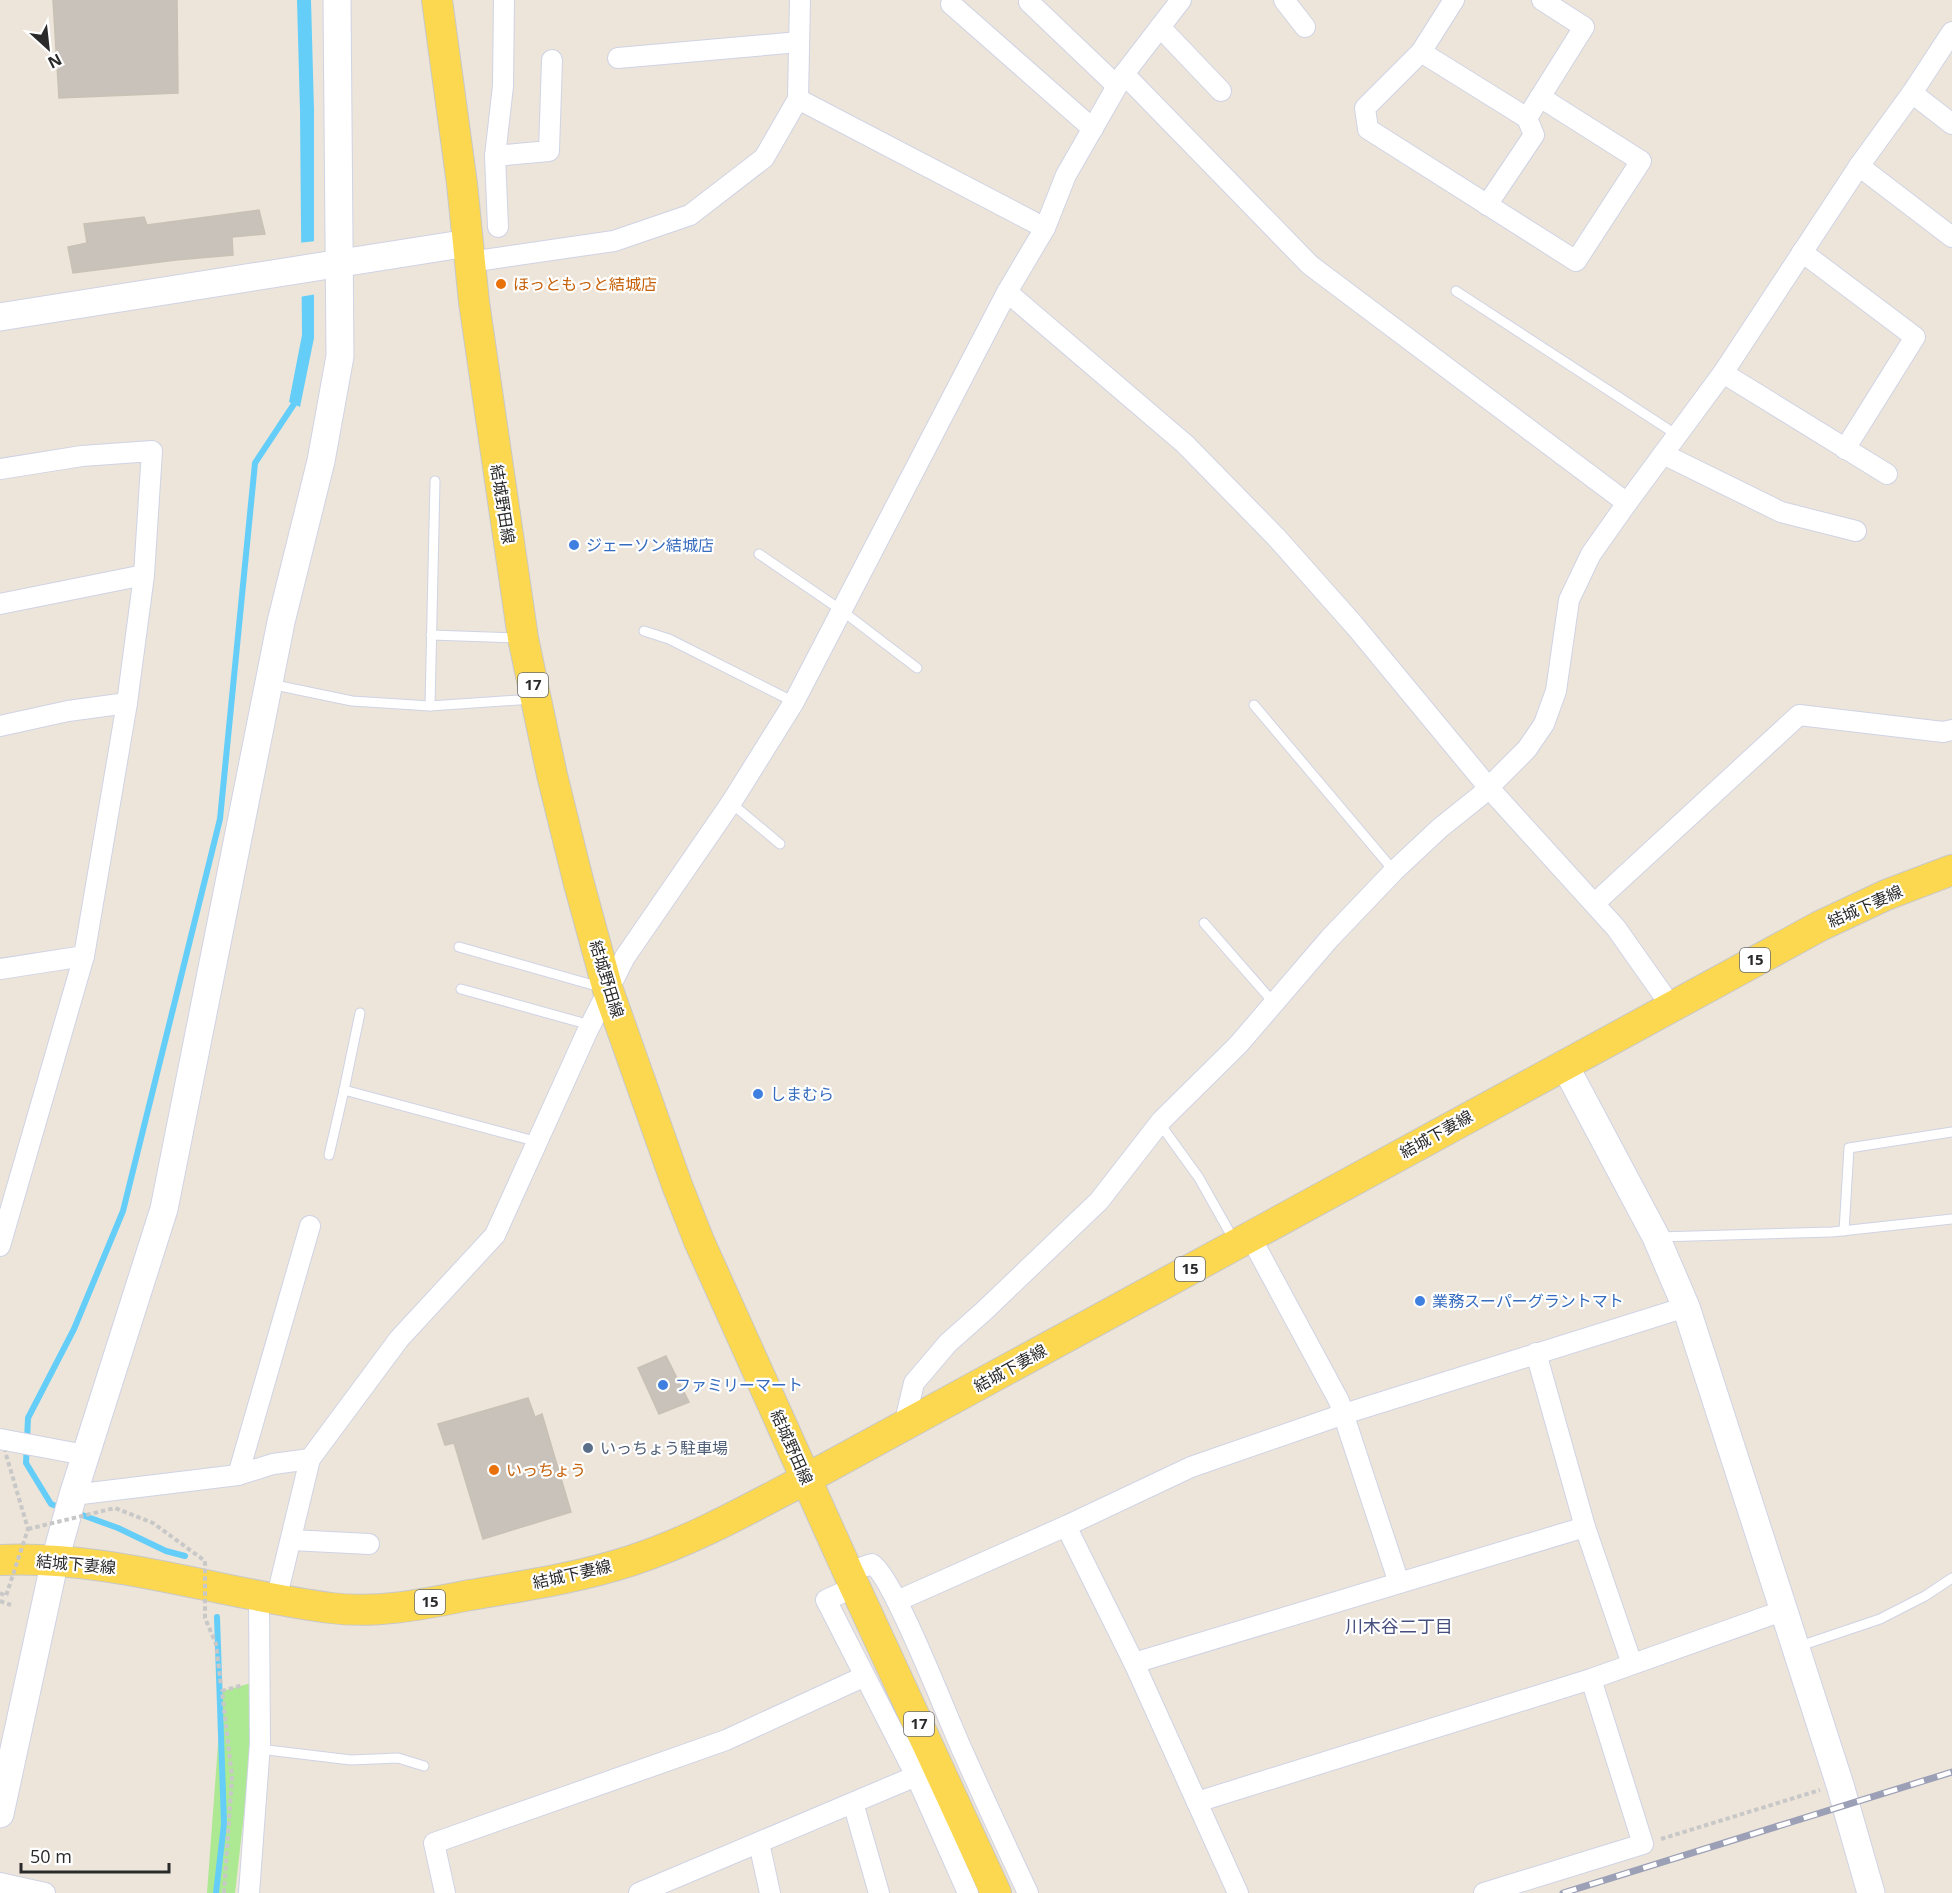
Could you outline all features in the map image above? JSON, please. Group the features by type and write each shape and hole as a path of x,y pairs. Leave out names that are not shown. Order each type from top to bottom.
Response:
{"main road":[{"name":"結城野田線","path":"437,0 493,441 523,638 552,775 608,990 699,1241 996,1893"},
{"name":"結城下妻線","path":"0,1560 55,1560 104,1564 268,1599 334,1608 386,1608 444,1600 574,1575 629,1561 721,1524 806,1479 1829,921 1886,895 1952,870"}],"street":[{"path":"0,1814 55,1560 85,1455 164,1209 281,622 321,461 340,356 337,0"},
{"path":"498,227 495,156 503,86 504,0"},
{"path":"0,317 341,264 614,241 690,215 764,158 798,99 800,0"},
{"path":"249,1893 268,1599 291,1540 310,1459 399,1339 495,1235 590,1025 625,957 731,803 794,702 1006,292 1045,228 1066,175 1120,80 1181,0"},
{"path":"1284,0 1305,27"},
{"path":"1454,0 1421,52 1365,108 1368,129 1576,261 1641,161 1540,97"},
{"path":"1527,118 1584,27 1542,0"},
{"path":"1029,2 1120,80 1310,265 1627,503"},
{"path":"951,4 1093,129"},
{"path":"1160,27 1221,91"},
{"path":"904,1425 914,1383 948,1343 1099,1201 1160,1124 1238,1045 1330,938 1394,871 1440,828 1489,788 1527,749 1544,724 1556,691 1569,600 1591,554 1723,373 1859,166 1912,93 1952,32"},
{"path":"618,58 799,42"},
{"path":"1421,52 1527,118 1534,135 1487,205"},
{"path":"495,156 549,151 552,60"},
{"path":"1912,93 1952,124"},
{"path":"798,99 1045,228"},
{"path":"1859,166 1952,237"},
{"path":"1802,252 1915,337 1845,449"},
{"path":"1006,292 1185,444 1276,537 1355,626 1489,788 1595,903 1616,928 1671,1006"},
{"path":"1723,373 1887,474"},
{"path":"0,469 82,456 152,451 144,575 128,703 84,956 0,1246"},
{"path":"1663,454 1781,512 1856,531"},
{"path":"0,604 144,575"},
{"path":"0,726 68,711 128,703"},
{"path":"1595,903 1799,715 1943,732 1952,730"},
{"path":"0,969 84,956"},
{"path":"1564,1064 1656,1237 1686,1307 1782,1611 1840,1785 1871,1893"},
{"path":"238,1475 310,1226"},
{"path":"1243,1240 1344,1414 1399,1583"},
{"path":"897,1601 1066,1526 1191,1467 1344,1414 1686,1307"},
{"path":"1536,1353 1586,1527 1632,1664"},
{"path":"3,1445 85,1455"},
{"path":"73,1495 238,1475 273,1464 310,1459"},
{"path":"1066,1526 1134,1663 1238,1893"},
{"path":"1134,1663 1586,1527"},
{"path":"291,1540 369,1544"},
{"path":"968,1893 916,1776 863,1677 826,1600 872,1564 878,1568 897,1601 1028,1893"},
{"path":"1197,1802 1591,1679 1782,1611"},
{"path":"445,1893 434,1844 726,1740 863,1677"},
{"path":"1484,1893 1643,1844 1591,1679"},
{"path":"639,1893 916,1776"},
{"path":"853,1803 879,1893"},
{"path":"759,1843 770,1893"},
{"path":"0,1883 45,1893"}],"lane":[{"path":"1456,291 1677,435"},
{"path":"429,706 435,481"},
{"path":"759,554 841,610 917,668"},
{"path":"644,631 669,639 794,702"},
{"path":"431,635 523,638"},
{"path":"268,684 351,701 429,706 536,699"},
{"path":"1254,705 1394,871"},
{"path":"731,803 780,844"},
{"path":"1204,923 1274,1003"},
{"path":"459,947 608,990"},
{"path":"461,989 590,1025"},
{"path":"329,1155 360,1013"},
{"path":"344,1090 538,1142"},
{"path":"1160,1124 1243,1240"},
{"path":"1844,1231 1849,1148 1952,1132"},
{"path":"1656,1237 1844,1231 1952,1220"},
{"path":"1795,1648 1880,1619 1925,1596 1952,1578"},
{"path":"259,1749 351,1760 398,1758 424,1766"}],"path":[{"path":"0,1593 6,1596 28,1529 3,1445"},
{"path":"28,1529 115,1508 153,1523 205,1561 205,1618 216,1644 221,1685"},
{"path":"0,1601 11,1605"},
{"path":"222,1691 232,1777 224,1893"},
{"path":"1643,1844 1840,1785"}],"green space":[{"path":"259,1681 235,1893 207,1893 222,1691"}],"water":[{"path":"297,0 311,0 314,110 314,338 300,407 289,402 302,335"}],"pier":[{"path":"316,241 317,294 299,297 298,243"}],"building":[{"path":"53,0 177,0 178,93 59,98"},
{"path":"259,210 265,234 232,237 233,255 73,273 68,247 87,243 84,224 144,217 147,225"},
{"name":"ファミリーマート","path":"666,1356 689,1402 659,1414 638,1368"},
{"path":"528,1398 535,1417 542,1414 571,1512 483,1539 454,1443 445,1445 438,1424"}],"waterway":[{"path":"61,1508 51,1504 26,1463 28,1418 74,1329 123,1211 220,819 255,463 294,404 296,397"},
{"path":"74,1512 118,1528 166,1551 185,1556"},
{"path":"216,1893 224,1824 217,1617"}],"railway":[{"path":"1563,1893 1952,1772"}],"place":[{"name":"ほっともっと結城店","path":"501,284"},
{"name":"ジェーソン結城店","path":"574,545"},
{"name":"しまむら","path":"758,1094"},
{"name":"業務スーパーグラントマト","path":"1420,1301"},
{"name":"ファミリーマート","path":"663,1385"},
{"name":"いっちょう駐車場","path":"588,1448"},
{"name":"いっちょう","path":"494,1470"}],"district":[{"name":"川木谷二丁目","path":"1399,1627"}]}
